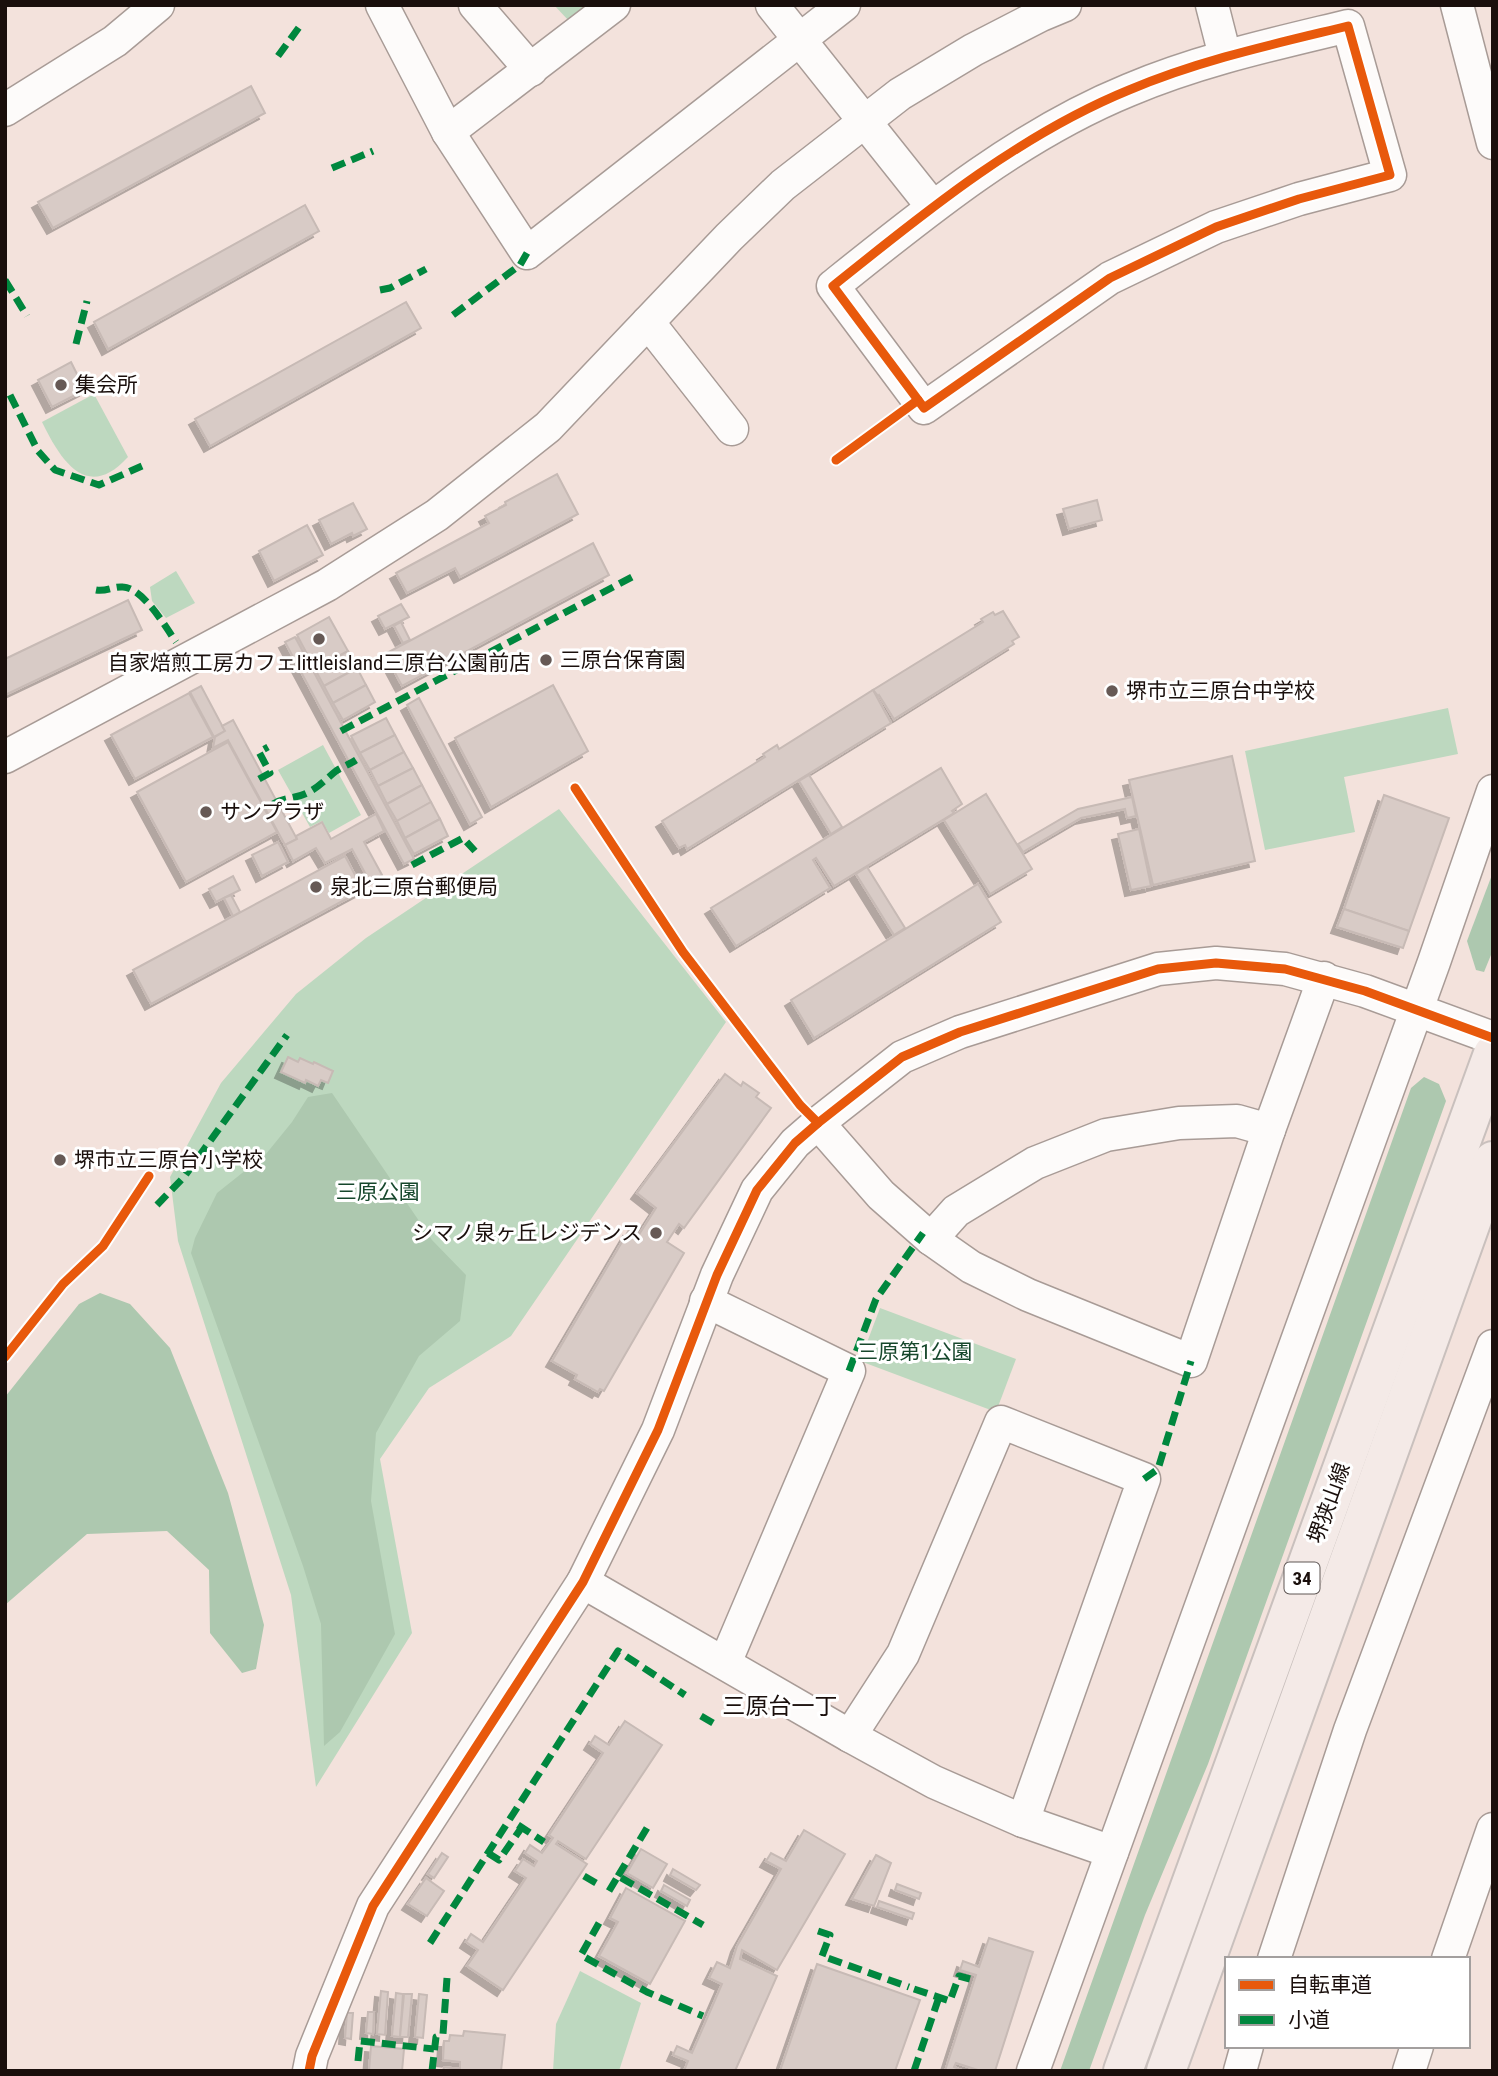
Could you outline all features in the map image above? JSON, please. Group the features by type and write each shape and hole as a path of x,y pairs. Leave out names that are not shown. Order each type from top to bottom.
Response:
{"main road":[{"name":"堺狭山線","path":"1123,2071 1487,1070"},
{"name":"堺狭山線","path":"1166,2071 1493,1161"}],"street":[{"path":"5,110 115,41 159,5"},
{"path":"382,5 448,132 527,253 844,5"},
{"path":"475,5 531,70"},
{"path":"448,132 614,5"},
{"path":"772,5 932,206"},
{"path":"5,757 327,585 419,527 474,487 548,426 783,185 900,94 973,50 1065,5"},
{"path":"1212,5 1225,56"},
{"path":"1457,5 1493,143"},
{"path":"1348,26 1390,175 1299,199 1216,227 1110,278 924,408 833,286 932,206 1045,131 1128,90 1225,56 1348,26"},
{"path":"648,322 732,429"},
{"path":"1032,2071 1493,791"},
{"path":"309,2071 312,2056 373,1906 583,1582 658,1430 706,1301 757,1190 795,1143 902,1057 960,1032 1158,969 1216,962 1285,969 1324,978 1493,1038"},
{"path":"818,1123 881,1195 931,1240 971,1268 1028,1295 1191,1361 1324,978"},
{"path":"931,1240 956,1211 1035,1163 1106,1135 1180,1123 1237,1121 1269,1130"},
{"path":"706,1301 849,1371 725,1663"},
{"path":"1275,1957 1350,1730 1485,1383 1493,1346"},
{"path":"850,1736 902,1654 1001,1422 1144,1479 1023,1821"},
{"path":"583,1582 934,1782 1023,1821 1112,1852"},
{"path":"1449,1957 1493,1829"},
{"path":"1240,2071 1246,2048"},
{"path":"1409,2071 1416,2048"}],"green space":[{"path":"554,5 590,5 569,21"},
{"path":"94,394 128,457 113,470 100,476 88,476 67,462 42,422"},
{"path":"176,571 195,603 166,618 152,601 150,587"},
{"path":"1448,708 1458,754 1344,777 1355,832 1265,850 1245,751"},
{"path":"323,745 361,815 329,833 322,821 310,827 278,770"},
{"name":"三原公園","path":"559,809 726,1022 511,1336 429,1388 380,1459 412,1633 316,1787 291,1595 178,1241 170,1177 221,1083 296,994 366,938"},
{"path":"1493,872 1493,950 1484,972 1476,970 1467,941"},
{"path":"1424,1077 1439,1084 1446,1101 1208,1764 1145,1915 1089,2071 1060,2071 1411,1088"},
{"path":"332,1093 432,1240 466,1275 460,1321 419,1356 376,1433 371,1501 395,1634 340,1732 324,1746 321,1624 303,1566 191,1253 195,1238 217,1193 266,1154 308,1097"},
{"path":"100,1293 130,1304 170,1348 228,1493 264,1625 256,1669 242,1673 210,1633 209,1570 167,1531 87,1534 5,1605 5,1397 79,1304"},
{"name":"三原第1公園","path":"880,1308 1016,1359 996,1412 860,1361"},
{"path":"580,1971 641,2003 619,2071 553,2071 556,2024"}],"building":[{"path":"251,86 265,113 53,228 38,202"},
{"path":"305,205 319,231 108,349 94,322"},
{"path":"406,302 421,328 210,446 195,419"},
{"name":"集会所","path":"71,362 85,390 52,407 38,380"},
{"path":"557,474 578,514 460,577 455,568 407,593 396,573 489,523 485,516"},
{"path":"1097,500 1102,520 1069,529 1063,509"},
{"path":"353,503 367,529 331,544 319,520"},
{"path":"307,525 323,555 274,581 259,551"},
{"path":"593,543 609,575 402,686 385,654"},
{"path":"128,600 142,630 5,695 5,659"},
{"path":"401,604 409,617 385,629 378,616"},
{"path":"1003,611 1019,637 1012,641 1014,644 894,719 873,690 983,622 981,619 993,612 995,615"},
{"path":"329,617 348,651 315,669 297,635"},
{"path":"401,622 410,640 403,643 394,626"},
{"path":"295,637 414,859 404,864 285,642"},
{"path":"348,651 357,668 324,686 315,669"},
{"path":"357,668 366,685 333,703 324,686"},
{"path":"366,685 375,702 343,720 333,703"},
{"path":"553,685 588,751 491,807 455,738"},
{"path":"201,686 225,731 214,737 190,692"},
{"path":"873,690 891,723 687,849 685,845 679,848 662,821 765,757 763,754 777,745 779,749"},
{"path":"189,693 213,737 135,779 111,735"},
{"path":"419,698 482,817 470,824 407,705"},
{"path":"386,718 395,735 360,753 351,736"},
{"path":"233,720 297,839 285,845 228,740 213,748 215,737 225,731 222,726"},
{"path":"395,735 404,752 370,770 360,753"},
{"name":"サンプラザ","path":"228,742 277,832 186,882 137,792"},
{"path":"404,752 413,768 378,786 370,770"},
{"path":"1232,756 1255,861 1153,885 1129,780"},
{"path":"413,768 422,785 387,804 378,786"},
{"path":"941,768 962,804 952,811 954,813 834,886 816,858 813,860 830,888 736,946 711,908"},
{"path":"809,775 842,827 831,834 799,781"},
{"path":"422,785 431,802 397,821 387,804"},
{"path":"986,794 1032,869 990,894 944,820"},
{"path":"1384,795 1449,818 1409,931 1344,909"},
{"path":"1132,797 1136,816 1127,818 1125,809 1081,818 1023,852 1018,844 1078,809"},
{"path":"431,802 440,819 405,838 397,821"},
{"path":"376,814 384,831 364,842 382,875 370,882 352,849 325,863 316,848 293,861 285,845 322,822 331,839"},
{"path":"440,819 448,836 414,854 405,838"},
{"path":"1139,829 1151,886 1131,890 1118,834"},
{"path":"278,842 288,862 262,876 252,855"},
{"path":"345,856 363,890 151,1004 133,970"},
{"path":"867,867 905,928 894,935 856,874"},
{"path":"233,876 240,890 216,902 209,889"},
{"path":"978,884 1001,922 814,1038 791,1000"},
{"path":"231,895 240,912 233,916 224,898"},
{"path":"1344,909 1409,931 1403,948 1337,927"},
{"path":"288,1057 298,1062 300,1058 313,1064 314,1062 333,1071 328,1083 321,1080 318,1086 306,1080 305,1083 281,1072"},
{"name":"シマノ泉ヶ丘レジデンス","path":"725,1074 741,1086 743,1082 759,1093 756,1097 771,1108 684,1228 679,1224 667,1242 684,1253 604,1391 600,1389 598,1392 575,1379 577,1375 552,1361 629,1230 638,1236 656,1208 637,1193"},
{"path":"625,1721 662,1745 586,1859 558,1841 556,1844 587,1864 503,1990 467,1966 478,1950 466,1942 471,1934 483,1942 526,1878 515,1871 523,1859 534,1866 537,1861 525,1853 530,1845 542,1853 553,1838 549,1835 603,1753 590,1744 595,1736 609,1745"},
{"path":"804,1830 845,1854 777,1970 742,1950 740,1959 777,1976 735,2071 684,2071 688,2061 673,2055 677,2046 692,2053 722,1984 709,1978 717,1962 730,1968 737,1946 781,1869 766,1861 771,1853 786,1861"},
{"path":"641,1849 667,1864 653,1888 627,1873"},
{"path":"442,1853 448,1857 434,1878 428,1874"},
{"path":"876,1855 891,1863 874,1906 852,1899"},
{"path":"673,1869 700,1885 696,1890 670,1875"},
{"path":"426,1878 444,1891 427,1916 408,1904"},
{"path":"897,1884 921,1893 919,1899 895,1890"},
{"path":"664,1885 690,1900 687,1906 661,1891"},
{"path":"626,1888 685,1921 650,1984 599,1956 618,1922 610,1918"},
{"path":"879,1901 914,1913 912,1919 877,1907"},
{"path":"989,1938 1033,1952 995,2071 981,2071 956,2063 954,2067 964,2071 945,2071 976,1975 960,1970 963,1961 979,1967"},
{"path":"817,1964 920,2000 895,2071 780,2071"},
{"path":"381,1991 388,1992 385,2035 377,2034"},
{"path":"396,1993 403,1994 400,2037 392,2036"},
{"path":"404,1994 412,1994 408,2037 400,2037"},
{"path":"419,1994 427,1995 423,2038 415,2037"},
{"path":"368,2012 374,2012 373,2034 366,2033"},
{"path":"347,2013 353,2013 351,2039 345,2038"},
{"path":"464,2031 505,2035 501,2071 443,2071 444,2067 460,2069 460,2062 443,2060 444,2041 449,2041 450,2035 463,2036"},
{"path":"371,2046 404,2049 402,2071 369,2071"}],"marked path":[{"path":"278,56 300,26"},
{"path":"332,168 373,151"},
{"path":"453,315 520,265 527,253"},
{"path":"380,290 390,288 426,269"},
{"path":"5,280 27,316"},
{"path":"76,344 87,301"},
{"path":"10,395 38,451 55,470 99,485 142,466"},
{"path":"341,731 634,576"},
{"path":"96,590 116,587 131,589 153,609 176,642"},
{"path":"259,779 270,773 259,752 268,747"},
{"path":"273,804 309,792 336,771 356,760"},
{"path":"412,865 463,838 475,851"},
{"path":"157,1205 184,1177 287,1035"},
{"path":"849,1371 876,1299 923,1233"},
{"path":"1144,1479 1158,1469 1191,1361"},
{"path":"430,1943 618,1651 685,1695"},
{"path":"701,1716 713,1723"},
{"path":"618,1876 650,1823"},
{"path":"518,1825 544,1842"},
{"path":"488,1853 499,1860 522,1827"},
{"path":"584,1876 596,1883"},
{"path":"609,1891 618,1876 703,1925"},
{"path":"599,1923 581,1955 647,1992 703,2016"},
{"path":"818,1931 830,1935 822,1956 909,1987"},
{"path":"914,1989 950,2001 959,1976 970,1979"},
{"path":"447,1978 443,2034 449,2034"},
{"path":"914,2071 939,1997"},
{"path":"432,2071 436,2037 443,2034"},
{"path":"358,2061 360,2041 434,2049"}],"cycle path":[{"path":"1348,26 1390,175 1299,199 1216,227 1110,278 924,408 833,286 974,177 1011,152 1088,108 1183,70 1348,26"},
{"path":"836,460 918,400"},
{"path":"575,788 683,952 800,1105 818,1123"},
{"path":"309,2071 312,2056 373,1906 583,1582 658,1430 717,1275 757,1190 795,1143 902,1057 960,1032 1158,969 1216,963 1285,969 1365,991 1493,1038"},
{"path":"5,1357 63,1284 103,1246 149,1176"}],"place":[{"name":"集会所","path":"61,385"},
{"name":"自家焙煎工房カフェlittleisland三原台公園前店","path":"319,639"},
{"name":"三原台保育園","path":"546,660"},
{"name":"堺市立三原台中学校","path":"1112,691"},
{"name":"サンプラザ","path":"206,812"},
{"name":"泉北三原台郵便局","path":"316,887"},
{"name":"堺市立三原台小学校","path":"60,1160"},
{"name":"シマノ泉ヶ丘レジデンス","path":"656,1233"}],"district":[{"name":"三原台一丁","path":"780,1706"}]}
